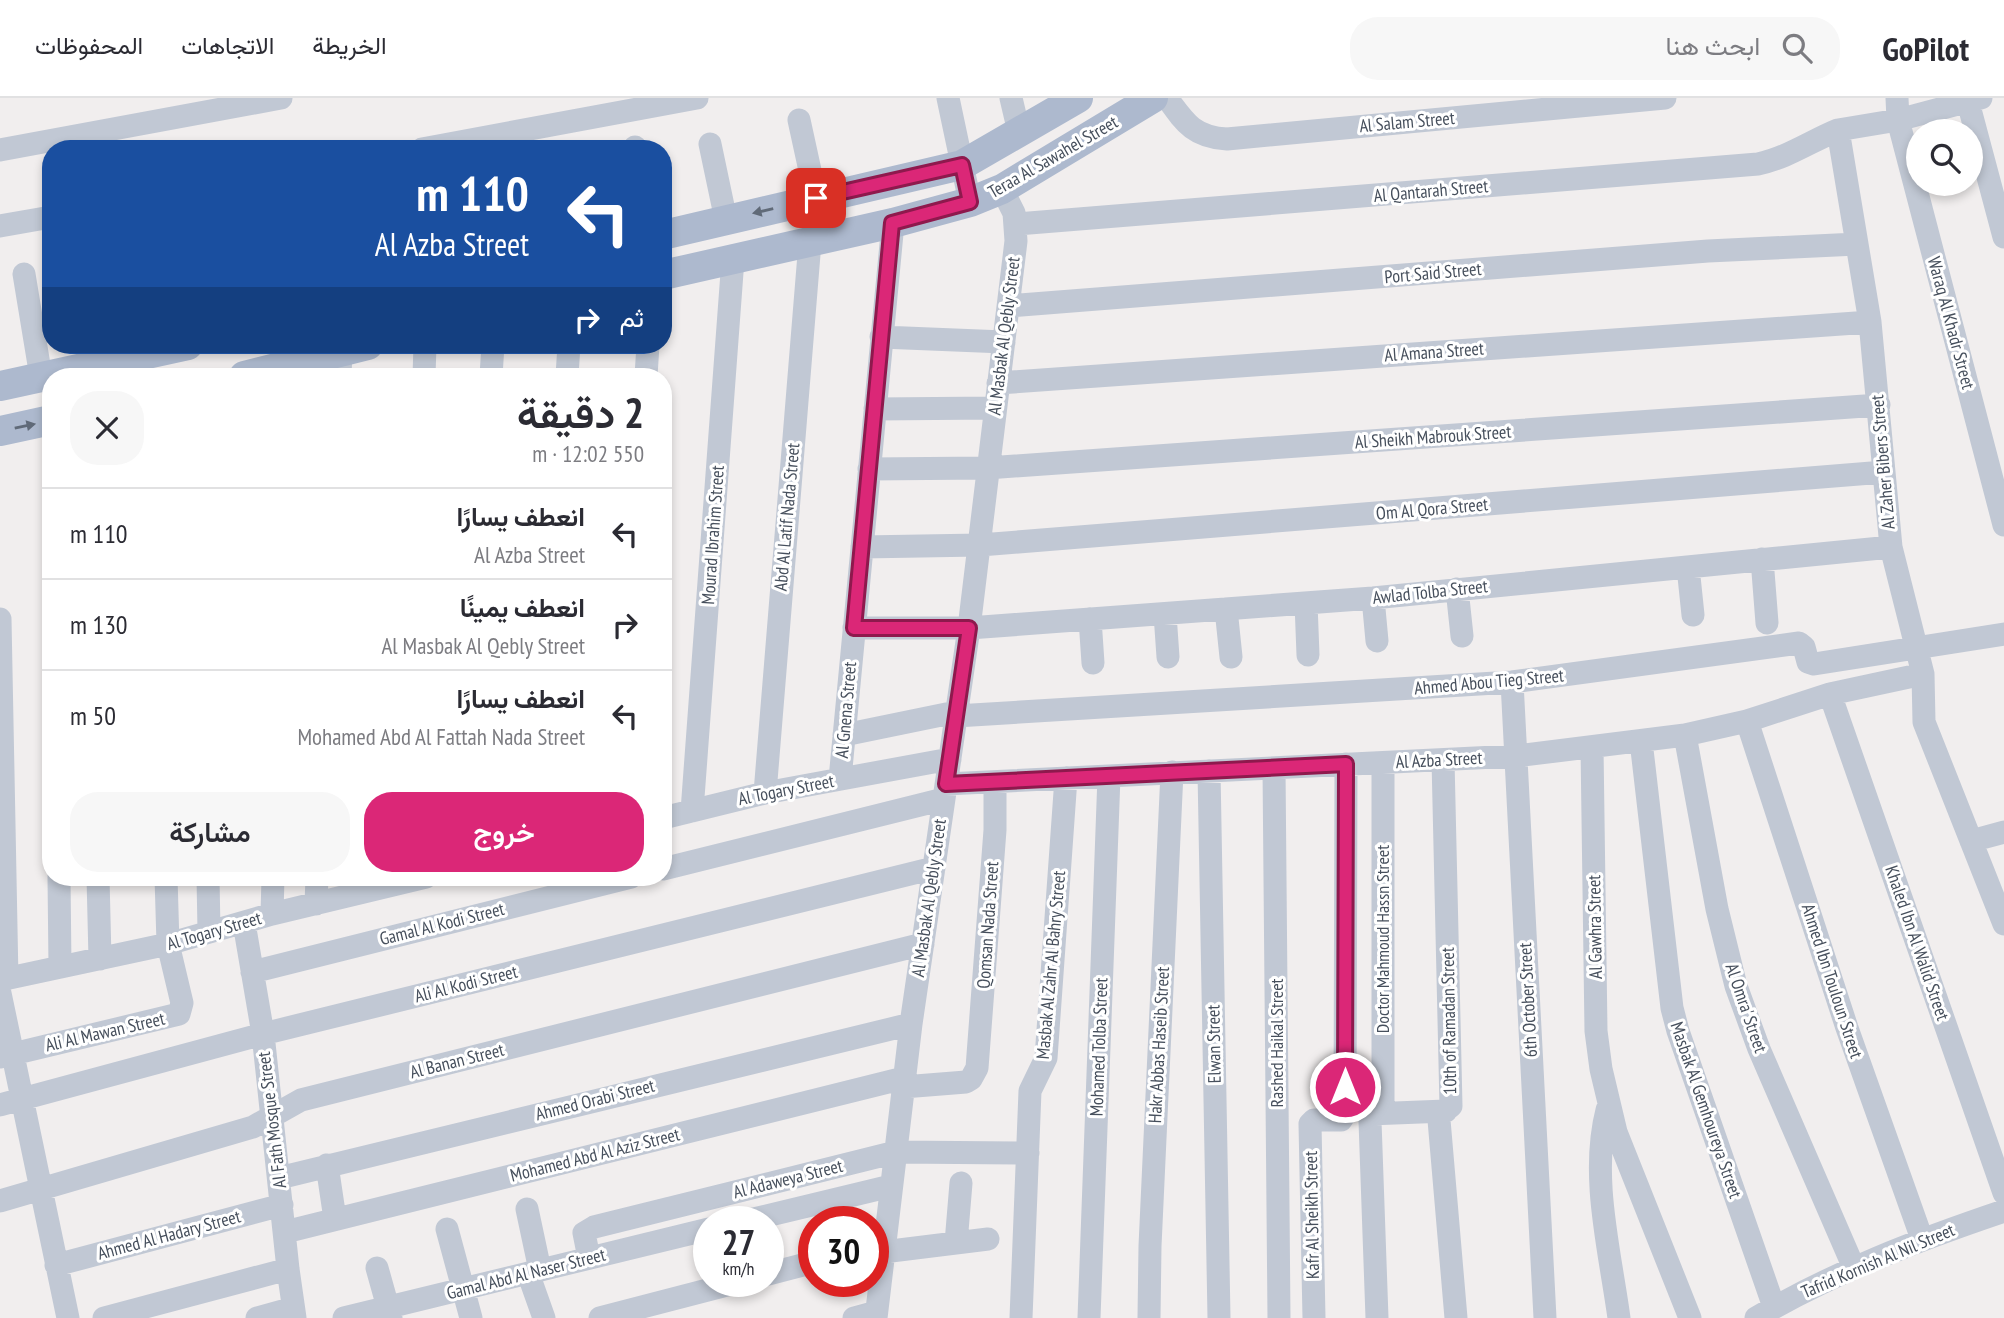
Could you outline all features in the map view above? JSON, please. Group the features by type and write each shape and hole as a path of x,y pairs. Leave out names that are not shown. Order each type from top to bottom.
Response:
{"main road":[{"path":"672,232 962,165 1078,98"},
{"name":"Teraa Al Sawahel Street","path":"672,273 892,223 970,202 1002,189 1153,98"},
{"path":"70,368 116,354"},
{"path":"301,368 350,357"},
{"path":"0,386 41,377"},
{"path":"0,431 42,422"}],"street":[{"path":"54,140 281,98"},
{"path":"471,140 697,98"},
{"path":"948,98 970,202"},
{"path":"1011,98 1019,132"},
{"name":"Al Salam Street","path":"1167,98 1184,122 1197,133 1212,139 1665,98"},
{"path":"1838,130 1897,109 1975,100 2004,237"},
{"name":"Waraq Al Khadr Street","path":"1897,109 2004,525"},
{"path":"799,120 816,198"},
{"name":"Al Qantarah Street","path":"1017,224 1758,164 1776,160 1812,140 1838,130"},
{"name":"Al Zaher Bibers Street","path":"1838,130 1870,322 1891,547 1923,674 1924,722 1970,841 1998,891 2004,924"},
{"path":"0,150 42,142"},
{"path":"710,144 726,220"},
{"name":"Al Masbak Al Qebly Street","path":"887,1206 911,1024 969,628 1004,342 1017,224 1010,202 1002,189"},
{"path":"0,226 42,219"},
{"name":"Al Gnena Street","path":"840,779 892,223"},
{"name":"Abd Al Latif Nada Street","path":"765,793 810,242"},
{"name":"Port Said Street","path":"1008,306 1708,251 1857,244"},
{"name":"Mourad Ibrahim Street","path":"692,811 733,259"},
{"path":"24,274 41,377"},
{"name":"Al Amana Street","path":"998,383 1870,322"},
{"path":"881,337 1004,342"},
{"name":"Al Sheikh Mabrouk Street","path":"869,470 987,468 1879,405"},
{"path":"875,408 995,408"},
{"name":"Om Al Qora Street","path":"862,547 980,545 1884,472"},
{"name":"Awlad Tolba Street","path":"854,628 969,628 1373,598 1891,547"},
{"path":"1762,559 1767,623"},
{"path":"1688,567 1693,615"},
{"path":"1457,589 1462,636"},
{"path":"1373,598 1377,641"},
{"path":"1306,603 1308,655"},
{"path":"1226,609 1231,657"},
{"path":"1166,614 1168,657"},
{"path":"0,619 2,984 6,1055 11,1102 39,1189 68,1318"},
{"path":"1090,619 1093,663"},
{"name":"Ahmed Abou Tieg Street","path":"844,735 956,714 1512,682 1799,643 1804,647 1808,662 1812,664 2004,634"},
{"name":"Al Azba Street","path":"945,791 995,782 1516,756 1592,747 1685,735 1747,721 1830,694 1923,674"},
{"name":"6th October Street","path":"1512,682 1545,1318"},
{"name":"Khaled Ibn Al Walid Street","path":"1830,694 2004,1193"},
{"name":"Ahmed Ibn Touloun Street","path":"1747,721 1847,1028 1922,1239"},
{"name":"Al Omra' Street","path":"1685,735 1717,909 1736,986 1759,1049 1854,1268"},
{"name":"Masbak Al Gemhoureya Street","path":"1641,741 1672,1008 1765,1312"},
{"name":"Al Gawhra Street","path":"1592,747 1597,1031 1608,1106 1625,1158 1690,1318"},
{"name":"Al Togary Street","path":"672,816 765,793 950,759"},
{"name":"10th of Ramadan Street","path":"1443,760 1451,1106 1441,1114 1439,1121 1456,1318"},
{"name":"Doctor Mahmoud Hassn Street","path":"1377,1318 1370,1121 1372,1116 1382,1111 1383,1106 1383,762"},
{"path":"1346,764 1345,1116 1446,1111"},
{"name":"Rashed Haikal Street","path":"1275,768 1279,1318"},
{"name":"Elwan Street","path":"1209,771 1219,1318"},
{"name":"Hakr Abbas Haseib Street","path":"1149,1318 1172,772"},
{"name":"Mohamed Tolba Street","path":"1089,1318 1109,776"},
{"name":"Masbak Al Zahr Al Bahry Street","path":"1021,1318 1030,1091 1046,1058 1066,778"},
{"name":"Qomsan Nada Street","path":"977,1068 995,830 995,782"},
{"path":"672,867 945,791"},
{"path":"1970,841 2004,832"},
{"name":"Ali Al Kodi Street","path":"11,1102 263,1034 934,868"},
{"path":"59,886 60,967"},
{"path":"98,886 100,959"},
{"path":"166,886 168,944"},
{"path":"208,886 209,931"},
{"path":"272,914 273,886"},
{"path":"316,904 317,886"},
{"name":"Al Togary Street","path":"2,984 60,967 168,944 377,886"},
{"name":"Gamal Al Kodi Street","path":"252,972 595,886"},
{"name":"Al Fath Mosque Street","path":"244,923 263,1034 294,1313"},
{"name":"Ali Al Mawan Street","path":"6,1055 180,1013 182,1003 168,944"},
{"name":"Al Banan Street","path":"0,1200 253,1127 301,1100 923,944"},
{"name":"Ahmed Orabi Street","path":"279,1178 911,1024"},
{"name":"Mohamed Abd Al Aziz Street","path":"285,1232 904,1082 966,1082 977,1068"},
{"name":"Al Gawhra Street","path":"1608,1106 1601,1143 1600,1180 1619,1318"},
{"name":"Kafr Al Sheikh Street","path":"1314,1318 1310,1124 1314,1120 1342,1120 1345,1116"},
{"path":"896,1152 1028,1153"},
{"name":"Al Adaweya Street","path":"589,1258 584,1233 594,1227 896,1152"},
{"path":"327,1165 335,1219"},
{"path":"956,1243 961,1182"},
{"path":"784,1212 891,1186"},
{"name":"Ahmed Al Hadary Street","path":"56,1265 282,1205"},
{"path":"527,1209 534,1271 544,1318"},
{"name":"Tafrid Kornish Al Nil Street","path":"1765,1312 1854,1268 1922,1239 2004,1211"},
{"path":"447,1229 471,1318"},
{"name":"Gamal Abd Al Naser Street","path":"344,1318 389,1312 534,1271 693,1233"},
{"path":"889,1247 988,1239"},
{"path":"377,1268 389,1312"},
{"path":"104,1318 288,1269"},
{"path":"600,1318 693,1294"},
{"name":"Al Masbak Al Qebly Street","path":"868,1316 871,1297"},
{"path":"257,1318 294,1313"}],"route":[{"path":"816,198 962,165 970,202 892,223 854,628 969,628 946,784 1346,764 1345,1087"}]}
